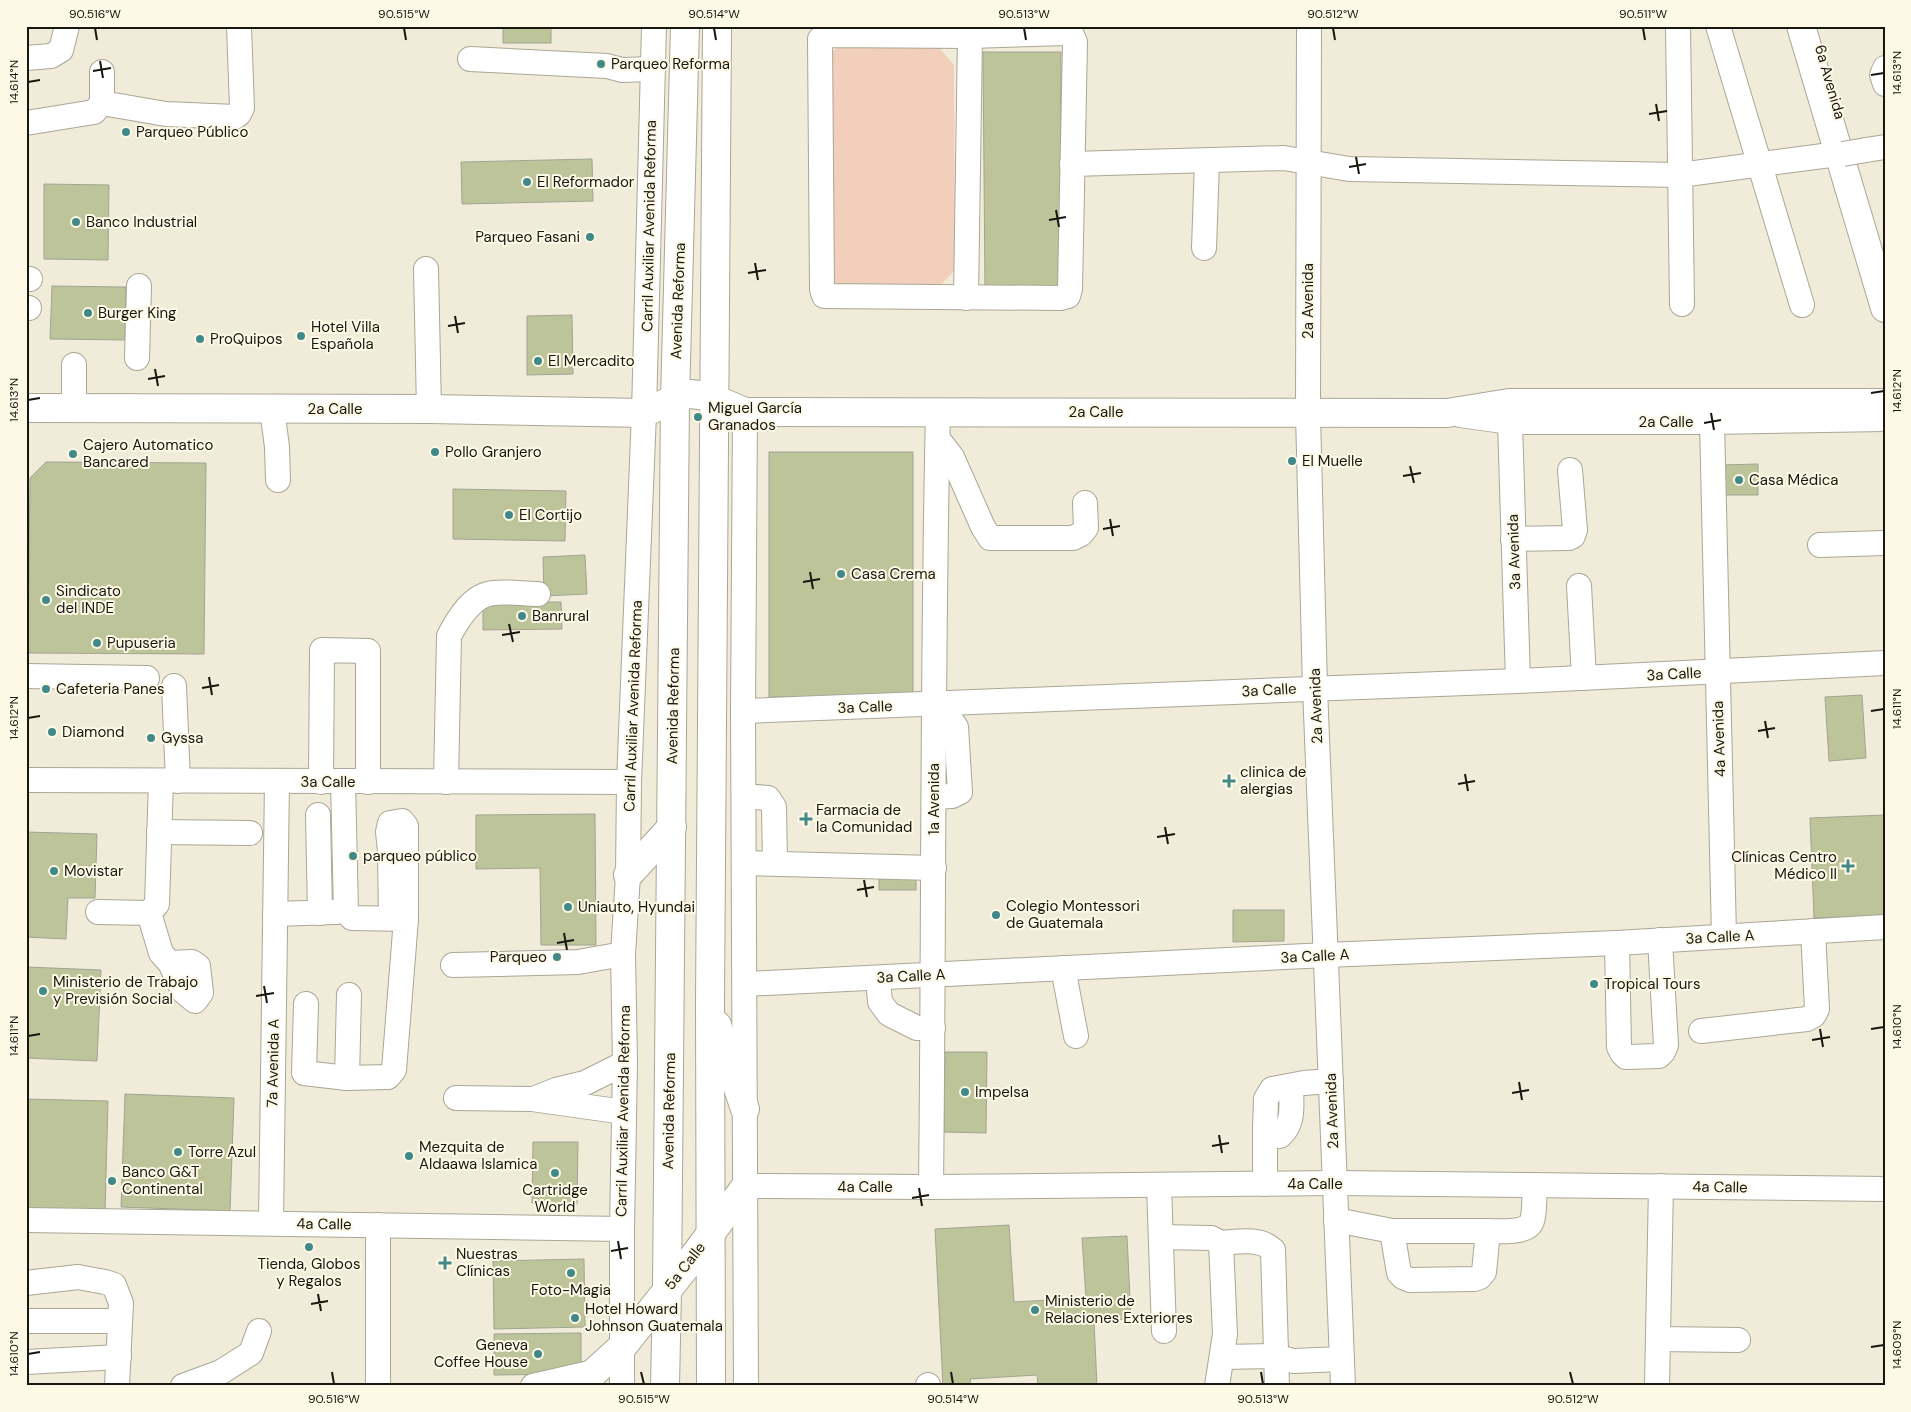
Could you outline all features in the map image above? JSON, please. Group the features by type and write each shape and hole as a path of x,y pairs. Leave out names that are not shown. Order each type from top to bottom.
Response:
{"main road":[{"name":"Avenida Reforma","path":"665,1386 668,1289 675,399 685,26"},
{"path":"711,1386 710,1002 717,26"},
{"path":"1801,26 1856,151 1885,308"},
{"name":"6a Avenida","path":"1814,26 1856,151 1885,268"},
{"name":"2a Calle","path":"644,414 675,399 691,394 707,396 745,412 1447,413 1509,403 1885,403"},
{"name":"2a Calle","path":"26,408 429,409 644,414 686,435 698,435 745,412"},
{"path":"628,875 672,827"},
{"path":"710,1002 745,1109"},
{"name":"5a Calle","path":"587,1379 623,1346 746,1186"}],"street":[{"path":"26,58 51,56 61,50 67,26"},
{"path":"102,102 166,114 235,117 242,108 239,26"},
{"name":"Carril Auxiliar Avenida Reforma","path":"622,1386 625,1063 623,954 628,875 629,782 644,414 654,26"},
{"name":"2a Avenida","path":"1309,26 1308,414 1315,688 1343,1386"},
{"path":"1678,26 1682,304"},
{"path":"1718,26 1802,305"},
{"path":"1064,33 1072,36 1075,42 1072,164 1070,289 1068,296 1061,298 966,298 824,296 822,289 820,39 826,35 970,36 1064,33"},
{"path":"966,298 970,36"},
{"path":"470,59 607,66 622,70 653,69"},
{"path":"1885,68 1882,75 1885,84"},
{"path":"26,123 94,112 102,102 102,72"},
{"path":"1072,164 1284,158 1349,169 1680,175 1856,151"},
{"path":"1204,248 1206,161"},
{"path":"426,269 429,409"},
{"path":"137,358 139,286"},
{"path":"74,365 74,408"},
{"path":"272,409 277,447 278,480"},
{"path":"937,705 938,411"},
{"path":"745,412 746,1386"},
{"name":"2a Calle","path":"1447,413 1510,422 1712,422 1885,419"},
{"name":"3a Avenida","path":"1510,422 1518,681"},
{"name":"4a Avenida","path":"1712,422 1724,936"},
{"path":"938,439 952,457 983,527 990,538 1073,538 1081,534 1086,528 1086,503"},
{"path":"1513,539 1569,538 1573,536 1575,530 1570,470"},
{"path":"1820,545 1885,544"},
{"path":"1579,586 1584,678"},
{"path":"446,782 449,636 458,618 475,601 492,593 538,594"},
{"path":"306,1004 304,1073 347,1078 388,1077 394,1070 399,918 352,918 346,912 332,782 322,650 368,651 368,782"},
{"name":"3a Calle","path":"744,711 1518,681 1885,663"},
{"path":"26,676 147,678"},
{"path":"149,914 157,904 159,832 169,781 174,686"},
{"name":"1a Avenida","path":"931,1187 934,797 952,796 960,792 956,727 937,705"},
{"name":"3a Calle","path":"26,780 629,782"},
{"name":"7a Avenida A","path":"271,1223 277,782"},
{"path":"744,796 768,798 772,802 774,807 776,863"},
{"path":"318,815 320,913"},
{"path":"159,832 250,833"},
{"path":"744,863 934,868"},
{"path":"98,912 149,914"},
{"path":"275,914 346,912"},
{"path":"149,914 161,953 170,963"},
{"name":"3a Calle A","path":"745,984 1326,955 1617,943 1885,927"},
{"path":"1701,1031 1806,1019 1814,1015 1817,1009 1813,931"},
{"path":"1617,943 1620,1047 1622,1053 1626,1057 1659,1056 1664,1052 1666,1044 1660,940"},
{"path":"453,965 578,962 623,954"},
{"path":"1063,968 1076,1036"},
{"path":"878,978 880,1002 889,1014 917,1028 933,1028"},
{"path":"347,1078 349,995"},
{"path":"532,1099 556,1090 585,1083 625,1063"},
{"path":"1265,1184 1266,1099 1272,1089 1304,1083 1331,1081"},
{"path":"456,1098 532,1099 624,1112"},
{"name":"4a Calle","path":"746,1186 931,1187 1334,1183 1885,1189"},
{"path":"1159,1185 1164,1331"},
{"path":"1336,1220 1392,1231 1521,1230 1527,1228 1532,1222 1535,1185"},
{"path":"1657,1386 1662,1186"},
{"name":"4a Calle","path":"26,1220 622,1229"},
{"path":"378,1225 378,1386"},
{"path":"1392,1231 1399,1273 1410,1280 1474,1279 1480,1277 1484,1272 1488,1231"},
{"path":"1161,1237 1211,1238 1221,1242 1260,1242 1273,1250 1277,1386"},
{"path":"1217,1386 1226,1334 1221,1242"},
{"path":"26,1283 78,1277 114,1285 121,1303 117,1386"},
{"path":"26,1321 120,1322"},
{"path":"183,1386 221,1372 251,1353 259,1331"},
{"path":"1658,1339 1738,1340"},
{"path":"1222,1357 1276,1356 1293,1361 1342,1352"},
{"path":"26,1362 119,1357"},
{"path":"533,1386 587,1379"}],"shaded area":[{"path":"840,44 936,44 954,65 955,270 933,293 843,290 823,275 824,61"}],"building":[{"path":"503,26 551,26 551,43 503,43"},
{"path":"983,52 1061,52 1060,289 985,291"},
{"name":"El Reformador","path":"592,159 593,201 462,204 461,162"},
{"name":"Banco Industrial","path":"44,184 109,185 108,260 44,259"},
{"name":"Burger King","path":"52,286 126,287 125,340 50,339"},
{"path":"572,315 573,374 527,375 527,316"},
{"name":"Casa Crema","path":"769,452 913,452 913,697 769,697"},
{"path":"46,462 206,463 204,654 28,653 30,478"},
{"name":"Casa Médica","path":"1758,464 1758,495 1721,495 1720,465"},
{"name":"El Cortijo","path":"453,489 566,491 565,541 453,539"},
{"path":"585,555 587,594 544,596 543,557"},
{"name":"Banrural","path":"561,602 562,629 483,630 483,603"},
{"path":"1862,695 1866,758 1829,761 1825,697"},
{"name":"Uniauto, Hyundai","path":"595,814 596,945 541,945 540,868 476,869 476,815"},
{"name":"Clínicas Centro Médico II","path":"1885,815 1885,915 1814,918 1810,818"},
{"path":"26,832 97,834 95,898 68,898 66,939 26,937"},
{"path":"879,875 916,875 916,890 879,890"},
{"path":"1233,910 1284,910 1284,941 1233,942"},
{"path":"26,967 101,970 97,1061 26,1058"},
{"name":"Impelsa","path":"945,1052 987,1052 986,1133 944,1132"},
{"name":"Torre Azul","path":"125,1094 234,1098 230,1211 121,1207"},
{"path":"26,1099 108,1101 105,1214 26,1212"},
{"name":"Cartridge World","path":"533,1142 578,1142 577,1204 532,1203"},
{"name":"Ministerio de Relaciones Exteriores","path":"1009,1225 1014,1302 1086,1298 1082,1238 1127,1236 1131,1319 1094,1321 1097,1386 1038,1386 1037,1375 970,1379 971,1386 943,1386 935,1229"},
{"path":"584,1259 585,1327 494,1329 493,1261"},
{"name":"Geneva Coffee House","path":"581,1333 581,1374 494,1375 494,1334"}],"place":[{"name":"Parqueo Reforma","path":"601,64"},
{"name":"Parqueo Público","path":"126,132"},
{"name":"El Reformador","path":"527,182"},
{"name":"Banco Industrial","path":"76,222"},
{"name":"Parqueo Fasani","path":"590,237"},
{"name":"Burger King","path":"88,313"},
{"name":"Hotel Villa Española","path":"301,336"},
{"name":"ProQuipos","path":"200,339"},
{"name":"El Mercadito","path":"538,361"},
{"name":"Miguel García Granados","path":"698,417"},
{"name":"Pollo Granjero","path":"435,452"},
{"name":"Cajero Automatico Bancared","path":"73,454"},
{"name":"El Muelle","path":"1292,461"},
{"name":"Casa Médica","path":"1739,480"},
{"name":"El Cortijo","path":"509,515"},
{"name":"Casa Crema","path":"841,574"},
{"name":"Sindicato del INDE","path":"46,600"},
{"name":"Banrural","path":"522,616"},
{"name":"Pupuseria","path":"97,643"},
{"name":"Cafeteria Panes","path":"46,689"},
{"name":"Diamond","path":"52,732"},
{"name":"Gyssa","path":"151,738"},
{"name":"clinica de alergias","path":"1229,781"},
{"name":"Farmacia de la Comunidad","path":"806,819"},
{"name":"parqueo público","path":"353,856"},
{"name":"Clínicas Centro Médico II","path":"1848,866"},
{"name":"Movistar","path":"54,871"},
{"name":"Uniauto, Hyundai","path":"568,907"},
{"name":"Colegio Montessori de Guatemala","path":"996,915"},
{"name":"Parqueo","path":"557,957"},
{"name":"Tropical Tours","path":"1594,984"},
{"name":"Ministerio de Trabajo y Previsión Social","path":"43,991"},
{"name":"Impelsa","path":"965,1092"},
{"name":"Torre Azul","path":"178,1152"},
{"name":"Mezquita de Aldaawa Islamica","path":"409,1156"},
{"name":"Cartridge World","path":"555,1173"},
{"name":"Banco G&T Continental","path":"112,1181"},
{"name":"Tienda, Globos y Regalos","path":"309,1247"},
{"name":"Nuestras Clínicas","path":"445,1263"},
{"name":"Foto-Magia","path":"571,1273"},
{"name":"Ministerio de Relaciones Exteriores","path":"1035,1310"},
{"name":"Hotel Howard Johnson Guatemala","path":"575,1318"},
{"name":"Geneva Coffee House","path":"538,1354"}]}
